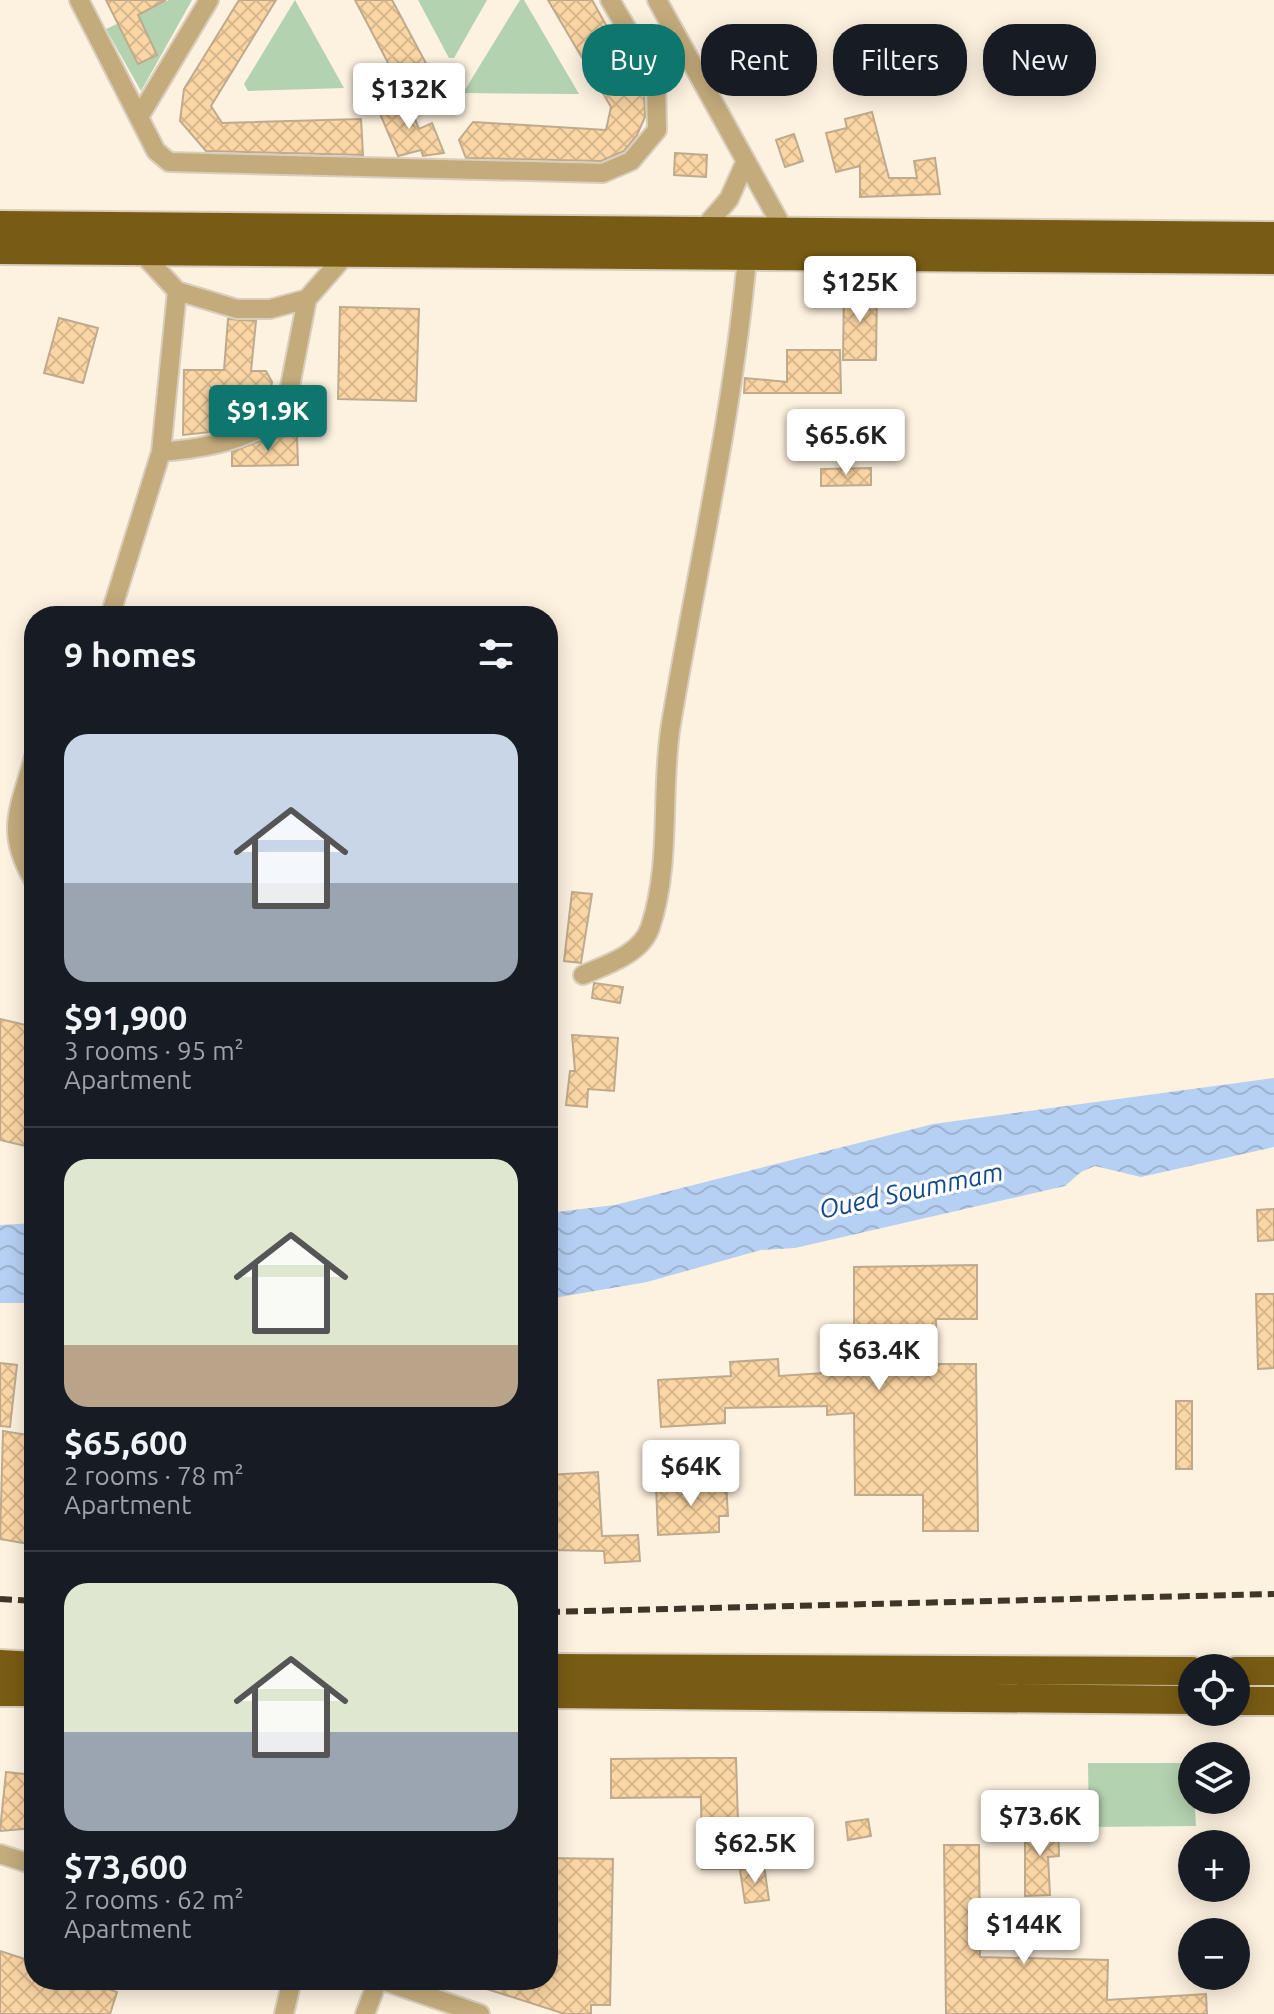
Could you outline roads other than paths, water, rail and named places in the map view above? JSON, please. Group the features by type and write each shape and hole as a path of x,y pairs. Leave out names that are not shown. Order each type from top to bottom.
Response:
{"highway":[{"path":"0,225 1274,236"},
{"path":"0,250 1274,260"},
{"path":"0,1664 24,1665"},
{"path":"558,1668 1178,1671"},
{"path":"1250,1671 1274,1671"},
{"path":"0,1692 24,1692"},
{"path":"558,1694 1178,1700"},
{"path":"1250,1701 1274,1701"}],"street":[{"path":"79,0 156,151 169,162 603,173 631,161 657,130 656,78 610,0"},
{"path":"139,117 209,0"},
{"path":"657,0 784,230"},
{"path":"703,229 729,199 745,163"},
{"path":"139,250 177,291 237,309 270,309 307,299"},
{"path":"161,452 209,448 270,424 285,412 307,299 349,251"},
{"path":"583,975 625,957 649,931 663,864 671,728 714,484 747,258"},
{"path":"113,606 161,452 177,291"},
{"path":"24,794 14,830 24,865"},
{"path":"0,1854 24,1862"},
{"path":"284,2014 290,1990"},
{"path":"365,2014 376,1990"},
{"path":"409,1990 480,2014"}],"water":[{"name":"Oued Soummam","path":"1274,1078 1274,1147 1141,1177 1095,1166 1081,1172 1065,1186 795,1248 761,1250 647,1282 558,1297 558,1212 615,1205 933,1124"},
{"path":"24,1224 24,1303 0,1303 0,1225"}],"railway":[{"path":"558,1612 1274,1594"},
{"path":"0,1599 24,1600"}]}
